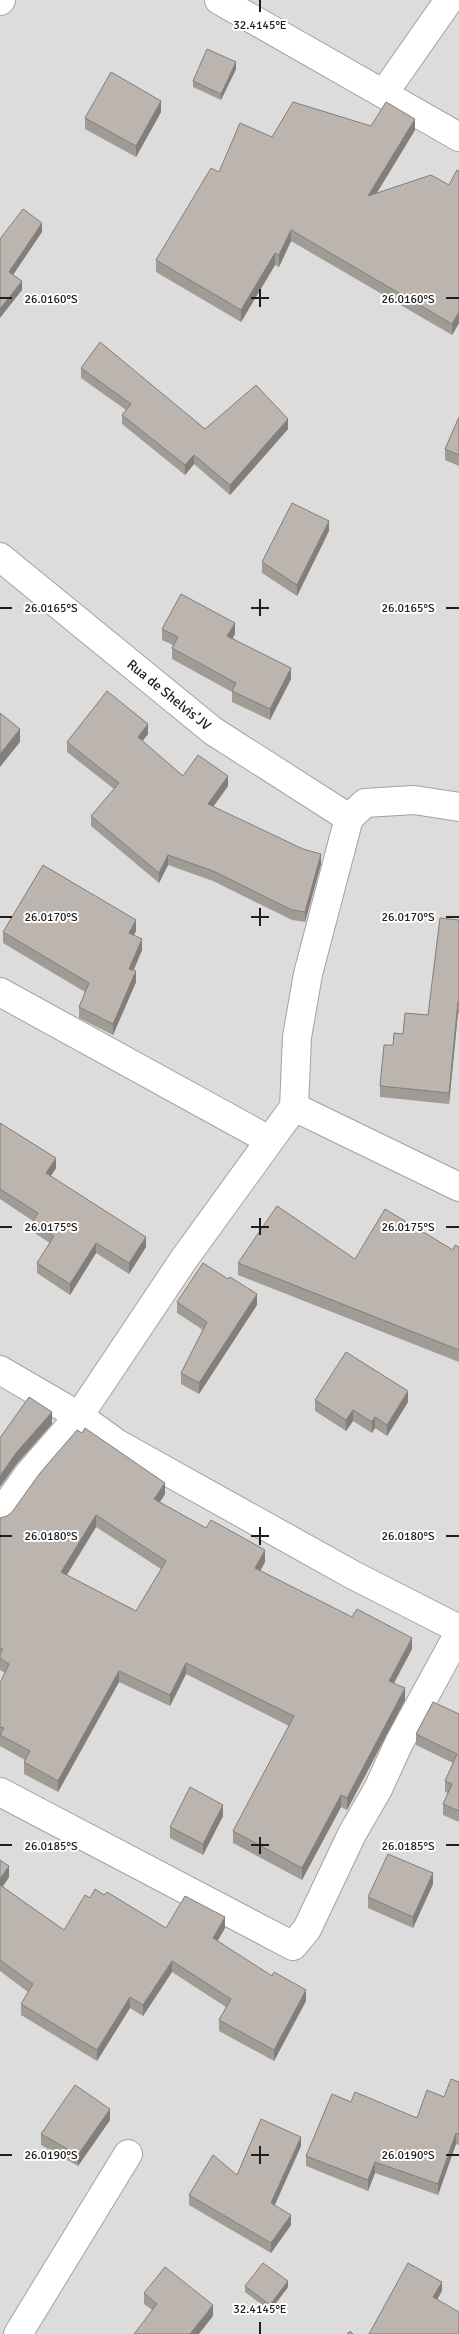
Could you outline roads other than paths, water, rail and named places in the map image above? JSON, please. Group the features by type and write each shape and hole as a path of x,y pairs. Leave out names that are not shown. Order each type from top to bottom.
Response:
{"street":[{"path":"219,0 459,137"},
{"path":"384,93 449,0"},
{"name":"Rua de Shelvis’JV","path":"0,557 213,732 349,818"},
{"path":"0,1514 28,1475 79,1416 184,1259 294,1107 297,1037 308,974 349,818 365,803 414,800 459,807"},
{"path":"0,992 269,1140"},
{"path":"294,1107 459,1187"},
{"path":"0,1370 79,1416 118,1444 353,1575 459,1631 399,1743 378,1789 352,1834 307,1929 293,1946 0,1792"},
{"path":"18,2334 128,2154"}]}
